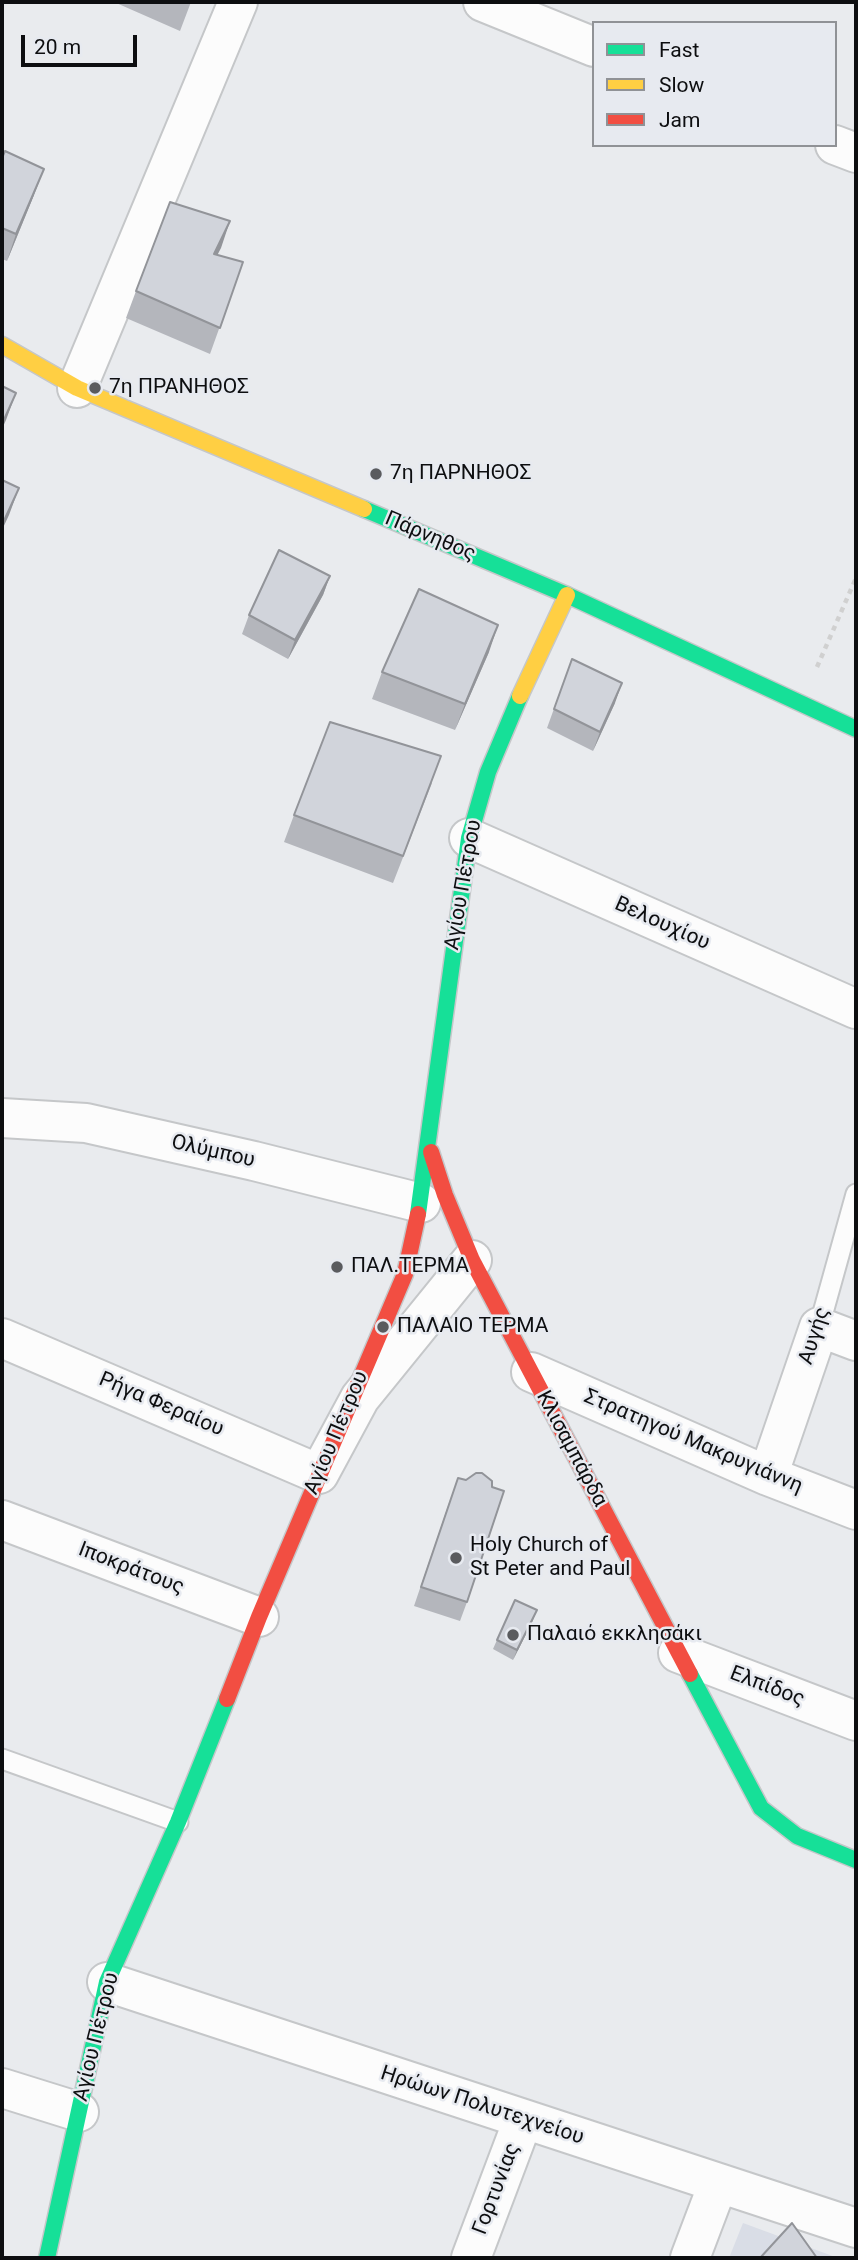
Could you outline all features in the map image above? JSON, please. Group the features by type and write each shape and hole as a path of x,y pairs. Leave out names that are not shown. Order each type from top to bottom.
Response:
{"street":[{"path":"77,388 238,2"},
{"path":"483,2 592,46"},
{"path":"837,146 856,153"},
{"name":"Πάρνηθος","path":"2,345 77,388 567,595 856,729"},
{"name":"Αγίου Πέτρου","path":"47,2258 107,1982 178,1822 259,1617 405,1274 421,1203 468,838 488,772 567,595"},
{"name":"Βελουχίου","path":"468,838 856,1009"},
{"name":"Κλισαμπάρδα","path":"434,1091 428,1143 471,1260 761,1808 797,1836 856,1860"},
{"name":"Ολύμπου","path":"2,1118 86,1123 421,1203"},
{"path":"319,1474 360,1398 471,1260"},
{"path":"820,1326 856,1340"},
{"name":"Αυγής","path":"768,1476 820,1326"},
{"name":"Ρήγα Φεραίου","path":"2,1338 319,1474"},
{"name":"Στρατηγού Μακρυγιάννη","path":"531,1372 768,1476 856,1510"},
{"name":"Ιποκράτους","path":"2,1520 259,1617"},
{"name":"Ελπίδος","path":"678,1653 856,1721"},
{"name":"Ηρώων Πολυτεχνείου","path":"107,1982 856,2228"},
{"path":"2,2088 79,2112"},
{"name":"Γορτυνίας","path":"471,2258 523,2120"},
{"path":"690,2258 718,2183"}],"lane":[{"name":"Αυγής","path":"820,1326 856,1194"},
{"path":"2,1759 178,1822"}],"path":[{"path":"801,702 856,578"}],"shaded area":[{"path":"743,2223 838,2258 729,2258"}],"building":[{"path":"5,151 44,169 16,234 2,228 2,158"},
{"path":"170,202 230,221 214,254 243,262 220,328 136,291"},
{"path":"2,386 16,393 2,424"},
{"path":"2,480 19,488 2,525"},
{"path":"279,550 330,576 295,640 249,615"},
{"path":"419,589 498,625 465,704 382,672"},
{"path":"572,659 622,683 600,732 554,709"},
{"path":"330,722 441,756 403,856 294,815"},
{"name":"Holy Church of St Peter and Paul","path":"476,1473 482,1473 492,1481 492,1487 504,1491 467,1602 421,1587 458,1478 466,1480"},
{"name":"Παλαιό εκκλησάκι","path":"515,1600 537,1610 517,1650 497,1640"},
{"path":"792,2223 817,2258 760,2258"}],"traffic: fast":[{"path":"364,509 567,595 856,729"},
{"path":"418,1214 469,838 488,772 520,696"},
{"path":"690,1674 761,1808 797,1836 856,1860"},
{"path":"47,2258 107,1982 178,1822 227,1699"}],"traffic: slow":[{"path":"2,345 77,388 364,509"},
{"path":"520,696 567,595"}],"traffic: jam":[{"path":"431,1152 445,1195 472,1260 690,1674"},
{"path":"227,1699 259,1617 405,1274 418,1214"}],"place":[{"name":"7η ΠΡΑΝΗΘΟΣ","path":"95,388"},
{"name":"7η ΠΑΡΝΗΘΟΣ","path":"376,474"},
{"name":"ΠΑΛ.ΤΕΡΜΑ","path":"337,1267"},
{"name":"ΠΑΛΑΙΟ ΤΕΡΜΑ","path":"383,1327"},
{"name":"Holy Church of St Peter and Paul","path":"456,1558"},
{"name":"Παλαιό εκκλησάκι","path":"513,1635"}]}
